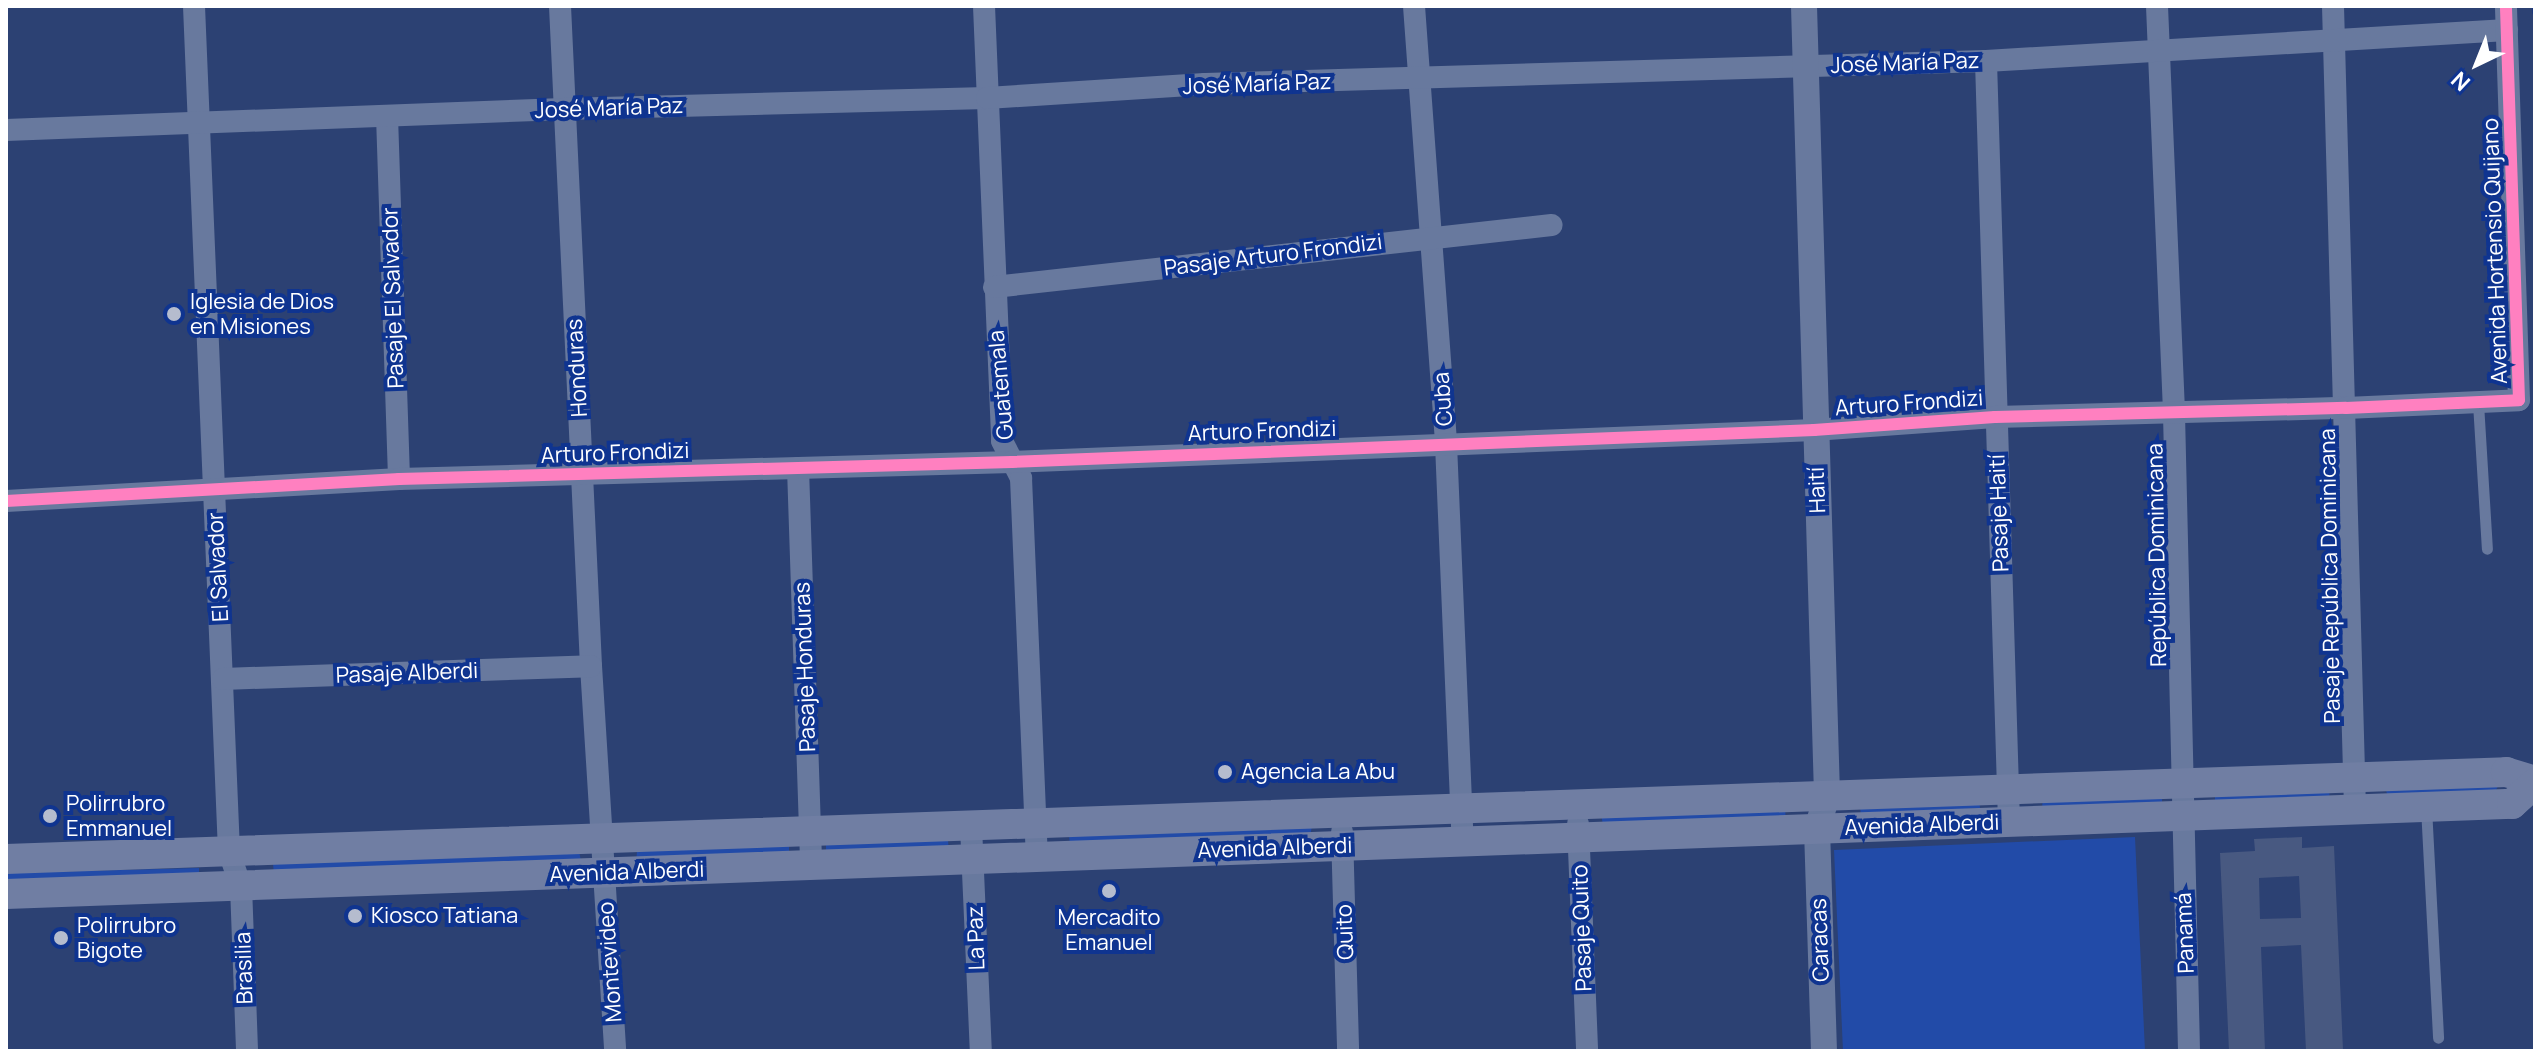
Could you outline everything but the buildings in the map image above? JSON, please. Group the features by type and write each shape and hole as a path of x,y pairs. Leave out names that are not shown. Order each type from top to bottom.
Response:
{"main road":[{"name":"Avenida Alberdi","path":"6,859 2506,772 2535,782 2512,804 6,894"}],"street":[{"name":"El Salvador","path":"194,6 229,852 241,886"},
{"name":"Honduras","path":"560,6 591,666 604,873"},
{"name":"Guatemala","path":"984,6 1002,441 1021,478 1037,857"},
{"name":"Cuba","path":"1414,6 1446,444 1463,842"},
{"name":"Haití","path":"1804,6 1827,796 1817,829"},
{"name":"República Dominicana","path":"2157,6 2174,414 2181,816"},
{"name":"Pasaje República Dominicana","path":"2333,6 2355,809"},
{"name":"Avenida Hortensio Quijano","path":"2506,6 2519,400"},
{"name":"José María Paz","path":"6,130 564,109 987,98 1205,84 1986,61 2160,48 2334,42 2507,30"},
{"name":"Pasaje Haití","path":"1986,61 2009,822"},
{"name":"Pasaje El Salvador","path":"387,116 399,479"},
{"name":"Pasaje Arturo Frondizi","path":"994,287 1552,225"},
{"name":"Arturo Frondizi","path":"6,501 399,479 1012,462 1814,430 1995,417 2174,414 2519,400"},
{"name":"Pasaje Honduras","path":"798,468 811,865"},
{"name":"Pasaje Alberdi","path":"223,679 591,666"},
{"name":"Pasaje Quito","path":"1577,804 1587,1051"},
{"name":"Quito","path":"1341,813 1348,1051"},
{"name":"Panamá","path":"2181,816 2189,1051"},
{"name":"La Paz","path":"971,826 981,1051"},
{"name":"Caracas","path":"1817,829 1824,1051"},
{"name":"Montevideo","path":"604,873 615,1051"},
{"name":"Brasilia","path":"241,886 247,1051"}],"lane":[{"path":"2478,403 2487,549"},
{"path":"2426,807 2438,1038"}],"shaded area":[{"path":"2499,784 2495,792 2387,794 2386,790"},
{"path":"2330,787 2329,801 2215,804 2215,792"},
{"path":"2162,792 2162,805 2042,808 2043,797"},
{"path":"1979,797 1980,808 1861,816 1860,806"},
{"path":"1785,808 1786,822 1603,825 1601,814"},
{"path":"1312,825 1310,838 1070,847 1069,834"},
{"path":"2135,837 2145,1051 1843,1051 1834,850"},
{"path":"948,840 949,852 826,856 826,845"},
{"path":"789,846 789,857 636,863 637,851"},
{"path":"579,851 581,861 274,874 273,864"},
{"path":"199,868 199,881 6,884 6,873"}],"waterway":[{"path":"2535,6 2535,12"}],"cycle path":[{"path":"6,501 399,479 1012,462 1814,430 1995,417 2519,400 2506,6"}],"place":[{"name":"Iglesia de Dios en Misiones","path":"174,314"},
{"name":"Agencia La Abu","path":"1225,772"},
{"name":"Polirrubro Emmanuel","path":"50,816"},
{"name":"Mercadito Emanuel","path":"1109,891"},
{"name":"Kiosco Tatiana","path":"355,916"},
{"name":"Polirrubro Bigote","path":"61,938"}]}
